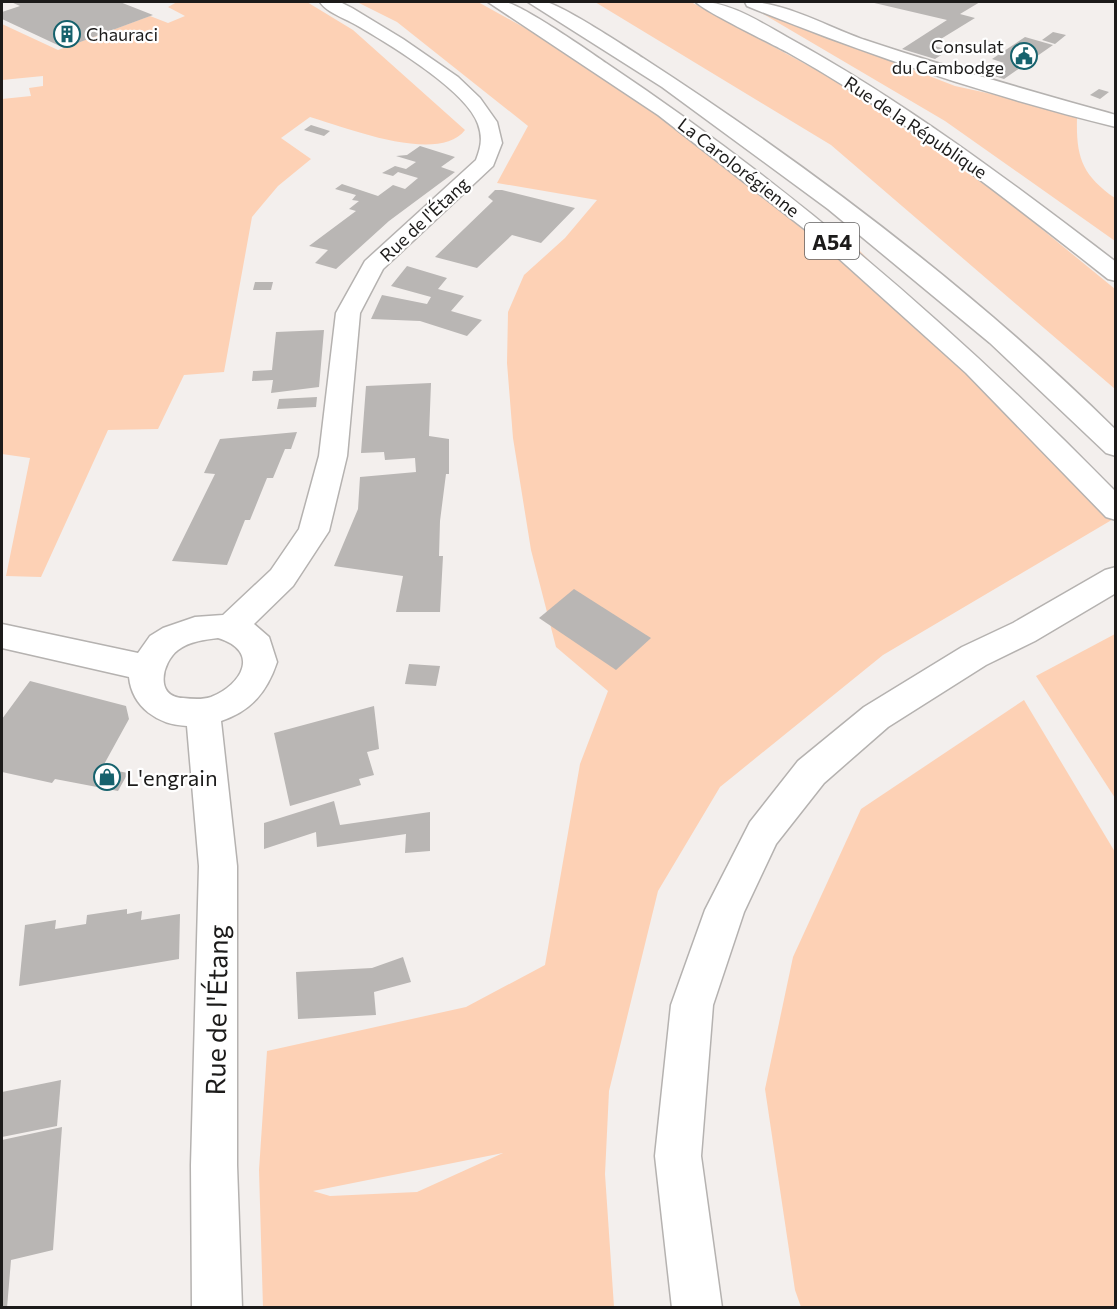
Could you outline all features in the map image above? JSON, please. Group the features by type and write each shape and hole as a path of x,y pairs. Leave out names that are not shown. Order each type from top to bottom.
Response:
{"main road":[{"name":"Rue de l'Étang","path":"231,627 282,578 314,531 333,456 348,313 373,266 486,162 493,139 485,117 466,92 387,36 328,2"},
{"name":"La Carolorégienne","path":"479,2 506,7 647,97 760,181 915,314 1049,439 1116,510"},
{"name":"La Carolorégienne","path":"536,2 581,27 683,92 800,176 936,284 1091,421 1116,447"},
{"path":"564,2 581,27"},
{"name":"Rue de la République","path":"708,2 886,103 957,152 1116,274"},
{"path":"753,2 842,38 955,76 1116,121"},
{"path":"697,1308 678,1156 692,1005 725,910 763,833 811,772 876,717 974,657 1024,632 1116,578"},
{"path":"231,627 247,634 258,647 261,661 260,671 252,686 238,699 203,713 186,714 160,706 149,695 144,682 146,668 163,644 177,635 197,628 231,627"},
{"path":"2,636 146,668"},
{"name":"Rue de l'Étang","path":"203,713 218,866 214,1165 218,1308"}],"shaded area":[{"path":"177,2 307,2 353,30 465,130 452,140 434,144 413,144 367,135 310,117 281,138 311,159 278,186 252,217 224,372 184,375 158,429 108,430 41,577 6,576 30,458 2,454 2,99 31,96 29,88 43,86 43,76 2,80 2,24 58,50 150,16 168,23 185,16 168,7"},
{"path":"357,2 478,2 534,33 850,241 1090,483 1115,518 883,655 720,787 658,891 609,1091 605,1174 614,1307 263,1308 259,1170 267,1051 466,1007 545,965 580,764 608,691 556,647 531,550 513,438 507,363 508,312 524,275 565,238 597,200 497,183 528,126 397,22","holes":["503,1153 417,1192 330,1196 313,1191"]},
{"path":"595,2 691,2 835,80 1005,199 1115,289 1115,389 831,145"},
{"path":"753,8 955,86 1064,110 1077,118 1078,144 1083,164 1095,181 1115,198 1115,241 945,121"},
{"path":"1115,634 1115,798 1036,676"},
{"path":"1024,700 1115,852 1115,1307 801,1307 795,1290 765,1089 793,957 861,809"}],"building":[{"name":"Chauraci","path":"11,2 120,2 153,15 64,48 2,19 2,12 20,6"},
{"path":"870,2 980,2 960,14 975,18 931,45 949,50 935,59 902,49 947,20"},
{"path":"1053,32 1066,35 1055,44 1042,40"},
{"path":"1025,37 1053,45 1004,79 988,74 1004,63 992,59"},
{"path":"1099,89 1109,92 1100,99 1090,95"},
{"path":"311,125 330,131 324,136 304,130"},
{"path":"420,146 455,157 441,167 455,172 389,221 336,269 315,263 328,250 309,246 356,211 349,209 359,201 352,200 356,195 335,189 342,184 378,196 393,185 405,189 418,178 398,172 393,176 382,173 395,166 406,169 416,162 396,156 407,155"},
{"path":"495,190 575,208 541,243 512,235 477,268 435,257 493,201 488,197"},
{"path":"407,266 447,278 438,289 464,296 451,311 482,320 467,336 420,321 371,319 382,295 427,304 431,297 391,286"},
{"path":"255,282 273,282 271,290 253,290"},
{"path":"324,330 319,387 271,393 273,380 252,381 253,371 272,370 276,332"},
{"path":"431,383 429,436 449,439 449,474 446,474 440,521 439,556 443,556 440,612 396,612 403,576 334,566 358,509 360,477 416,472 415,458 385,460 384,452 361,453 366,386"},
{"path":"317,397 316,407 277,409 279,399"},
{"path":"297,432 291,449 285,449 273,478 267,478 250,520 245,520 227,565 172,561 215,474 204,473 220,439"},
{"path":"574,589 651,638 616,670 539,618"},
{"path":"409,664 440,666 436,686 405,684"},
{"path":"30,681 126,706 129,719 102,768 128,773 118,791 55,779 52,783 2,772 2,719"},
{"path":"374,706 379,749 367,752 374,775 359,779 361,785 290,806 274,733"},
{"path":"334,801 340,825 430,812 430,851 405,853 406,834 317,847 316,832 264,849 264,823"},
{"path":"127,909 127,914 142,911 141,920 180,914 179,959 19,986 25,925 56,920 55,929 86,924 87,915"},
{"path":"403,957 411,982 374,992 376,1015 298,1019 296,972 372,968"},
{"path":"61,1080 57,1126 2,1137 2,1092"},
{"path":"62,1127 53,1250 11,1260 7,1308 2,1308 2,1140"}],"place":[{"name":"Chauraci","path":"67,34"},
{"name":"Consulat du Cambodge","path":"1024,56"},
{"name":"L'engrain","path":"107,777"}]}
